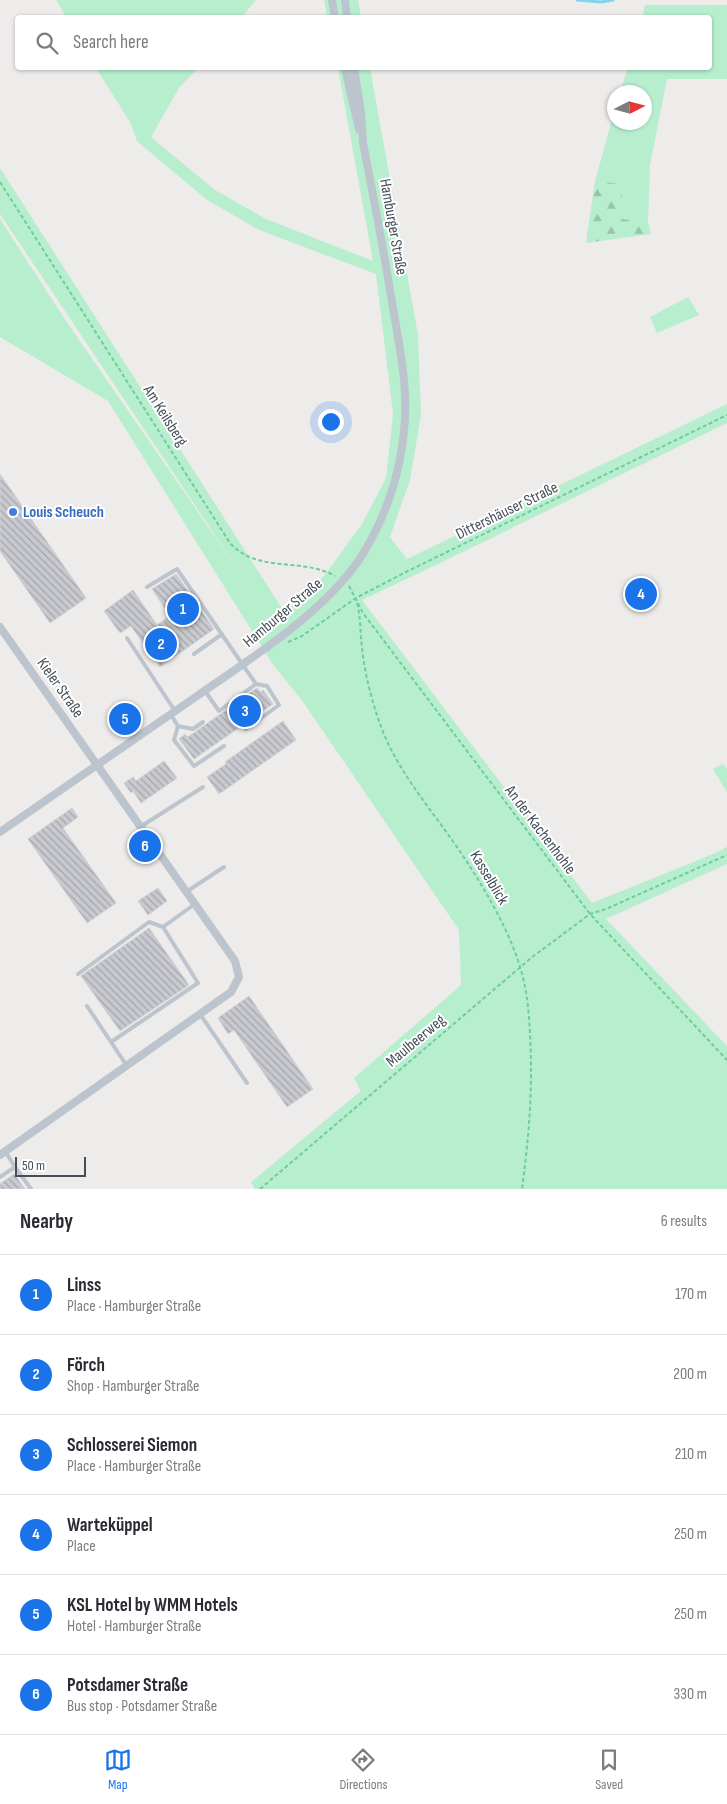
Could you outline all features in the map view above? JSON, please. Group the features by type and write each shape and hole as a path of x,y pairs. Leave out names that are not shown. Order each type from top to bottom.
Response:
{"street":[{"path":"332,0 334,15"},
{"path":"345,0 347,15"},
{"path":"345,70 363,143"},
{"name":"Hamburger Straße","path":"0,832 243,664 318,606 358,561 380,523 388,505 399,463 406,416 401,355 363,143 361,112 354,70"},
{"name":"Kieler Straße","path":"0,627 235,961 239,977 230,992 2,1153"}],"lane":[{"path":"147,587 176,569 256,684 266,686 279,705 246,729"},
{"path":"194,654 222,634"},
{"path":"127,638 173,713 178,726 174,740 194,766 224,746"},
{"path":"204,690 219,711 256,684"},
{"path":"178,726 193,729 203,722"},
{"path":"140,827 203,787"},
{"path":"186,892 224,866"},
{"path":"163,926 195,904"},
{"path":"78,974 149,922 163,926 198,983 112,1042"},
{"path":"87,1006 127,1066"},
{"path":"200,1014 247,1083"},
{"path":"2,1153 15,1166 31,1189"},
{"path":"0,1177 15,1166"}],"path":[{"name":"Am Keilsberg","path":"0,182 238,553 263,562 317,569 343,580"},
{"name":"Dittershäuser Straße","path":"302,636 356,598 727,415"},
{"path":"343,580 356,598"},
{"name":"An der Kachenhohle","path":"356,598 363,613 377,632 590,914 727,1060"},
{"name":"Kasselblick","path":"356,598 360,614 365,669 383,732 402,771 464,856 485,892 504,927 520,968 528,1007 532,1077 530,1130 522,1189"},
{"name":"Maulbeerweg","path":"260,1189 520,968 590,914 606,909 727,856"}],"green space":[{"path":"56,0 256,0 244,15 65,15"},
{"path":"324,0 358,0 361,15 327,15"},
{"path":"645,5 727,5 727,79 667,79 650,165 648,222 622,219 622,184 595,181 609,130 652,130 652,85 622,85 627,70 712,70 712,15 642,15"},
{"path":"97,70 196,70 179,88 151,137 215,190 266,219 373,261 338,70 370,70 418,335 421,415 410,480 390,537 407,559 727,404 727,423 362,600 592,903 727,847 727,864 606,919 727,1046 727,1189 255,1189 251,1182 361,1091 354,1078 461,985 459,930 301,699 274,666 108,401 0,337 0,219 66,321 243,577 0,214 0,168 283,610 324,576 362,524 386,478 393,414 376,274 259,230 207,200 137,141 130,122"},
{"path":"595,181 622,184 622,219 648,222 651,234 586,243"},
{"path":"688,297 699,315 657,333 650,317"},
{"path":"723,764 727,769 727,792 713,769"}],"building":[{"name":"Louis Scheuch","path":"0,474 86,598 50,623 0,551"},
{"path":"176,574 214,629 160,667 131,626 120,633 104,611 133,590 157,625 170,616 152,589"},
{"path":"257,688 261,692 263,690 273,704 194,759 179,739 185,734 188,737"},
{"path":"283,721 296,740 219,794 207,777"},
{"path":"164,761 177,778 141,803 133,791 131,793 124,783 133,777 136,781"},
{"path":"72,808 78,817 63,828 116,903 87,923 28,839"},
{"path":"158,888 167,901 148,915 138,901"},
{"path":"149,928 189,985 120,1031 81,976"},
{"path":"249,996 313,1089 287,1107 234,1030 228,1034 218,1018"},
{"path":"14,1174 25,1189 0,1189 0,1184"}],"waterway":[{"path":"577,0 601,2 613,0"}],"place":[{"name":"Louis Scheuch","path":"13,512"},
{"name":"Warteküppel","path":"641,594"},
{"name":"Linss","path":"183,609"},
{"name":"Förch","path":"161,644"},
{"name":"Schlosserei Siemon","path":"245,711"},
{"name":"KSL Hotel by WMM Hotels","path":"125,719"},
{"name":"Potsdamer Straße","path":"145,846"}]}
